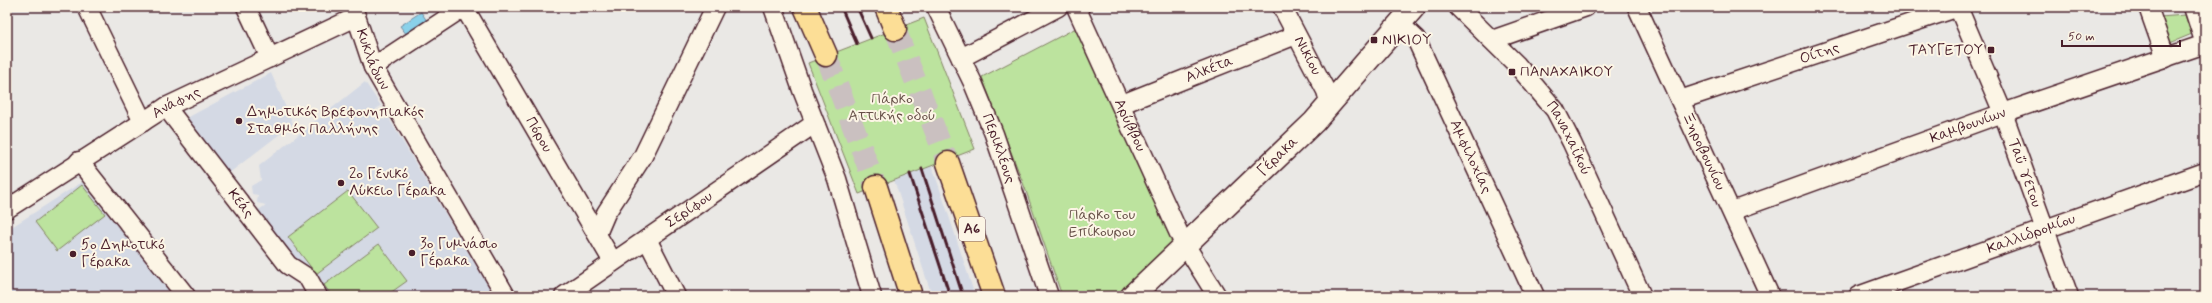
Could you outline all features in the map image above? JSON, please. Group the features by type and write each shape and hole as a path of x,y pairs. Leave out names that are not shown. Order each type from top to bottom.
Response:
{"highway":[{"path":"805,7 826,56"},
{"path":"886,7 896,29"},
{"name":"Α6","path":"948,163 994,296"},
{"path":"876,187 911,296"}],"street":[{"path":"87,7 143,122"},
{"path":"246,7 270,58"},
{"path":"373,68 464,7"},
{"name":"Πόρου","path":"464,7 613,262"},
{"path":"597,234 606,214 643,156 715,7"},
{"path":"773,7 837,179 872,296"},
{"name":"Περικλέους","path":"936,7 961,58 994,134 1049,296"},
{"path":"961,58 1058,7"},
{"name":"Αρύββου","path":"1076,7 1122,104 1185,244 1217,296"},
{"name":"Νικίου","path":"1282,7 1326,91 1330,105"},
{"name":"Γέρακα","path":"1132,296 1330,105 1414,7"},
{"name":"Παναχαΐκού","path":"1458,7 1534,84 1555,110 1572,143 1642,296"},
{"path":"1492,40 1586,7"},
{"name":"Ξηροβουνίου","path":"1637,7 1770,296"},
{"name":"Οίτης","path":"1680,100 1958,7"},
{"name":"Ταΰγετου","path":"1958,7 2003,113 2069,296"},
{"path":"2148,7 2166,58"},
{"path":"2193,7 2205,44"},
{"name":"Ανάφης","path":"7,208 166,107 270,58 355,12"},
{"name":"Κυκλάδων","path":"355,12 373,68 506,296"},
{"name":"Αμφιλοχίας","path":"1399,23 1416,39 1534,296"},
{"name":"Αλκέτα","path":"1122,104 1296,35"},
{"name":"Καμβουνίων","path":"1732,211 2003,113 2205,44"},
{"name":"Κεάς","path":"166,107 288,265 308,278 318,296"},
{"name":"Σερίφου","path":"564,296 811,126 816,126"},
{"path":"79,161 186,296"},
{"name":"Καλλιδρομίου","path":"1858,296 2205,172"},
{"path":"647,239 676,296"}],"shaded area":[{"name":"Δημοτικός Βρεφονηπιακός Σταθμός Παλλήνης","path":"271,73 293,124 228,174 185,119"},
{"name":"2ο Γενικό Λύκειο Γέρακα","path":"365,82 381,106 376,109 384,120 388,117 494,296 327,296 321,280 313,270 294,258 257,211 266,205 257,203 258,195 252,194 251,186 261,180 259,166"},
{"path":"932,166 975,296 932,296 894,180"},
{"name":"5ο Δημοτικό Γέρακα","path":"82,182 173,296 7,296 7,230"}],"green space":[{"path":"2185,15 2192,34 2170,43 2160,17"},
{"name":"Πάρκο Αττικής οδού","path":"924,18 975,149 859,194 808,63"},
{"name":"Πάρκο του Επίκουρου","path":"1078,27 1176,239 1117,296 1062,296 1025,188 982,77"},
{"path":"82,185 105,214 57,251 35,222"},
{"path":"348,191 377,228 316,274 288,237"},
{"path":"379,244 407,281 386,296 332,296 324,285"}],"water":[{"path":"421,12 427,21 407,35 400,26"}],"tunnel":[{"path":"895,29 948,163"},
{"path":"826,55 876,187"}],"railway":[{"path":"841,7 857,44"},
{"path":"857,7 871,38"},
{"path":"922,169 963,296"},
{"path":"910,174 950,296"}],"place":[{"name":"ΝΙΚΙΟΥ","path":"1374,40"},
{"name":"ΤΑΥΓΕΤΟΥ","path":"1991,50"},
{"name":"ΠΑΝΑΧΑΙΚΟΥ","path":"1512,72"},
{"name":"Δημοτικός Βρεφονηπιακός Σταθμός Παλλήνης","path":"239,121"},
{"name":"2ο Γενικό Λύκειο Γέρακα","path":"341,183"},
{"name":"3ο Γυμνάσιο Γέρακα","path":"412,253"},
{"name":"5ο Δημοτικό Γέρακα","path":"73,254"}]}
